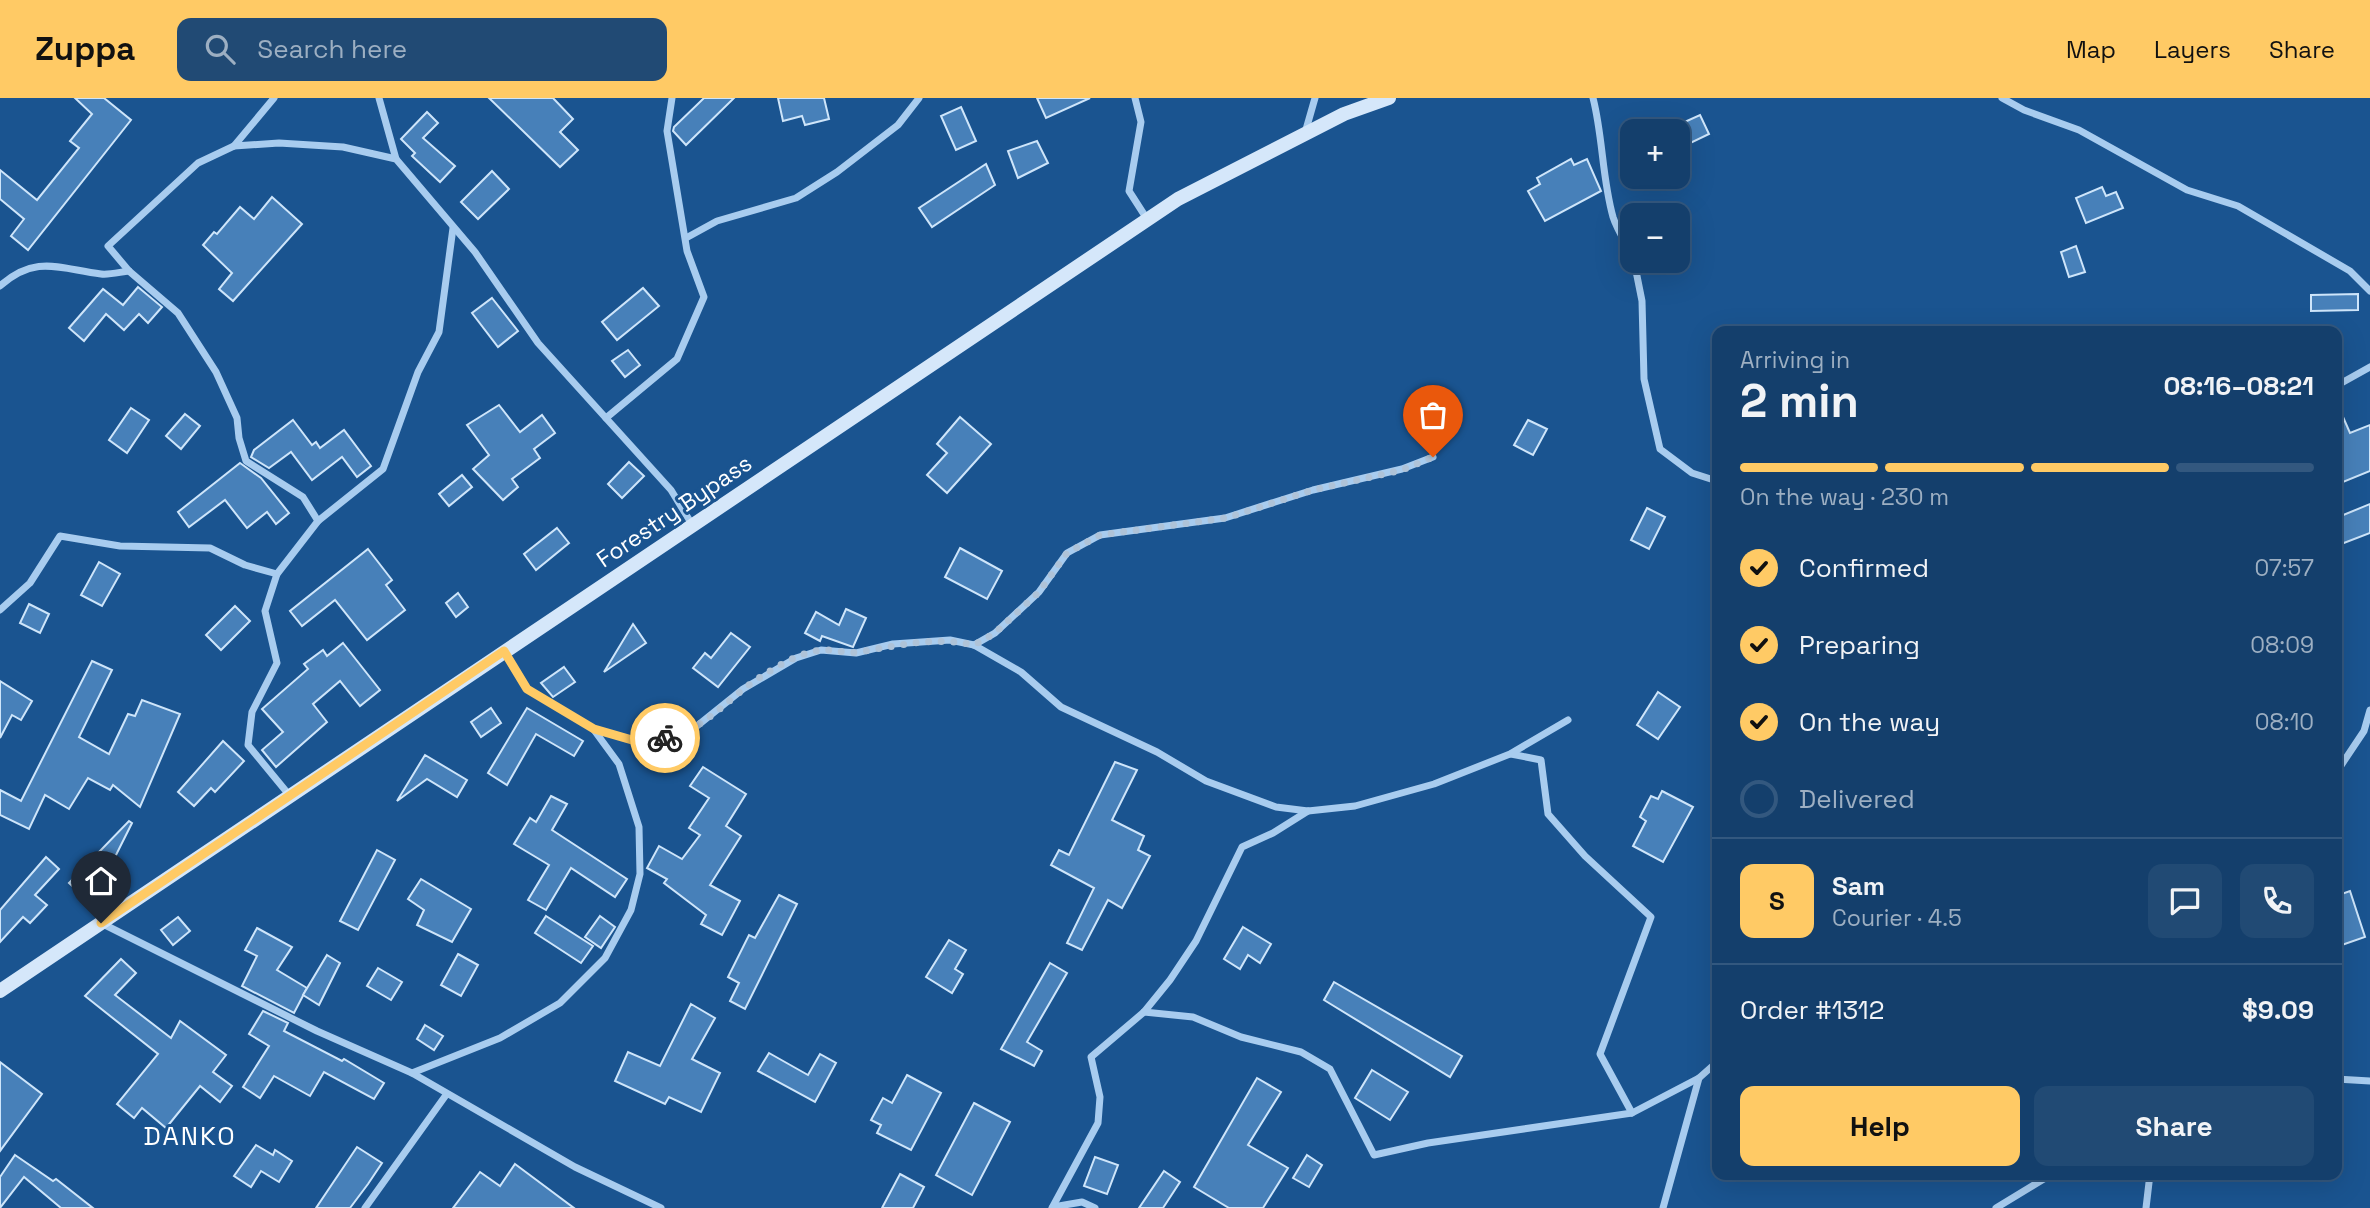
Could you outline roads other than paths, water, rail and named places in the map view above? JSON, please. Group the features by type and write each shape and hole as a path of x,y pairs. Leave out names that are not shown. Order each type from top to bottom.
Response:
{"street":[{"path":"234,146 274,98"},
{"path":"379,98 396,159 475,252 538,343 671,490 693,526"},
{"path":"606,418 677,359 704,297 687,251 667,131 672,98"},
{"path":"686,238 717,220 796,198 837,172 898,125 919,98"},
{"path":"1135,98 1141,122 1129,191 1147,219"},
{"path":"1305,134 1315,98"},
{"name":"Forestry Bypass","path":"0,991 1178,199 1344,114 1389,98"},
{"path":"1593,98 1601,128 1604,171 1614,219 1620,231"},
{"path":"2002,98 2024,110 2079,130 2187,190 2238,206 2350,271 2370,291"},
{"path":"318,521 303,497 246,461 239,438 237,418 216,372 178,313 129,271 108,246 198,163 234,146 279,143 342,147 396,159"},
{"path":"291,797 248,745 252,712 277,663 265,611 277,574 318,521 383,469 418,372 439,332 453,228"},
{"path":"0,286 12,275 39,264 104,275 129,271"},
{"path":"1636,273 1642,301 1644,379 1660,449 1692,472 1712,479"},
{"path":"2342,383 2370,367"},
{"path":"974,645 995,633 1039,592 1067,553 1100,535 1226,518 1313,490 1402,470 1433,457"},
{"path":"0,610 30,583 60,536 120,546 210,548 245,565 277,574"},
{"path":"504,651 527,689 594,729 639,742 687,734 764,674 796,658 821,650 856,653 893,644 950,640 974,645 1021,672 1061,707 1157,752 1206,781 1276,807 1308,811 1368,802 1434,784 1510,754 1568,720"},
{"path":"2342,764 2364,731 2370,709"},
{"path":"412,1073 500,1038 560,1003 605,958 631,910 640,874 639,827 619,764 594,729"},
{"path":"1510,754 1541,760 1548,814 1585,856 1651,917 1600,1054 1632,1113"},
{"path":"1052,1207 1098,1123 1100,1097 1091,1057 1144,1012 1196,941 1242,847 1273,833 1308,811"},
{"path":"101,923 317,1031 412,1073 575,1167 658,1207"},
{"path":"1144,1012 1193,1017 1241,1037 1301,1052 1330,1069 1374,1155 1428,1143 1632,1113 1699,1078 1712,1066"},
{"path":"1662,1208 1699,1078"},
{"path":"2342,1079 2370,1080"},
{"path":"365,1208 446,1095"},
{"path":"1996,1208 2042,1180"},
{"path":"2146,1208 2149,1180"},
{"path":"1052,1207 1082,1202 1095,1208"}],"district":[{"name":"DANKO","path":"190,1136"}]}
